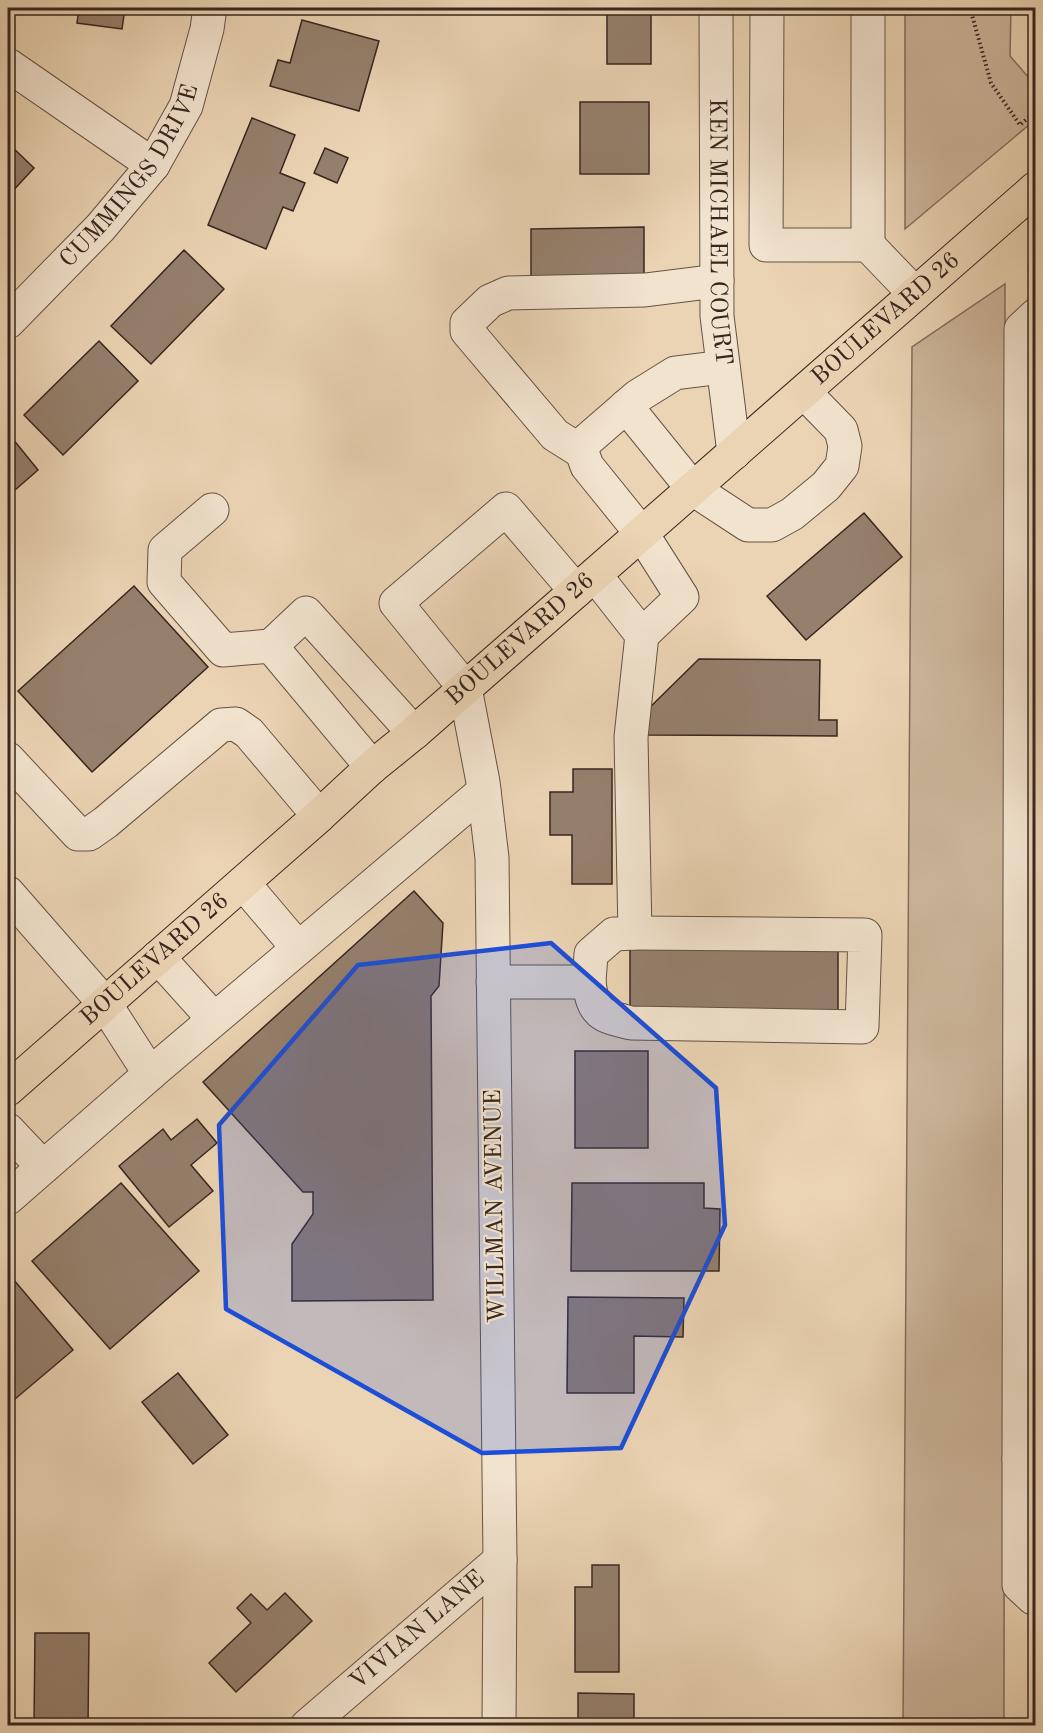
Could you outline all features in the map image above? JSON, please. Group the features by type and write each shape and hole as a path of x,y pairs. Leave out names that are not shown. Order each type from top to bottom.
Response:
{"main road":[{"name":"BOULEVARD 26","path":"8,1089 372,767 586,583 1035,188"}],"street":[{"name":"CUMMINGS DRIVE","path":"8,322 100,228 153,165 186,106 207,29 210,8"},
{"name":"KEN MICHAEL COURT","path":"716,8 717,316 734,453"},
{"path":"767,8 766,245 868,245"},
{"path":"868,8 868,245 915,294"},
{"path":"8,65 153,165"},
{"path":"717,159 766,159"},
{"path":"582,452 555,435 467,331 467,323 490,301 508,293 645,290 717,281"},
{"path":"1035,315 1021,329 1028,855 1027,1459 1019,1585 1035,1598"},
{"path":"635,933 631,737 642,635 682,597 642,534 587,466 582,452 585,442 626,406 675,373 723,367"},
{"path":"626,406 693,489 748,525 772,525 792,514 826,486 842,466 845,446 841,430 804,392"},
{"path":"465,688 396,603 506,509 642,635"},
{"path":"212,510 165,550 164,582 223,650 271,646 306,613 414,733"},
{"path":"271,646 372,767"},
{"name":"WILLMAN AVENUE","path":"465,688 484,790 492,858 500,1725"},
{"path":"8,759 78,834 89,834 221,725 236,724 249,733 319,816"},
{"path":"8,1198 214,1019 484,790"},
{"path":"243,882 298,948"},
{"path":"14,912 105,1004 150,1074"},
{"path":"614,934 865,935 862,1027 631,1023 605,1017 591,1001 589,982 591,954 614,934"},
{"path":"158,957 214,1019"},
{"path":"493,982 589,982"},
{"path":"8,1130 43,1167"},
{"name":"VIVIAN LANE","path":"308,1725 500,1560"}],"path":[{"path":"970,8 991,83 1020,124 1035,111"}],"highlighted area":[{"path":"551,943 716,1088 725,1225 621,1448 482,1453 226,1309 219,1125 358,965"}],"shaded area":[{"path":"905,8 1011,8 1010,56 1035,85 1036,119 905,229"},
{"path":"1005,284 1004,1725 903,1726 912,347"}],"building":[{"path":"79,8 125,8 122,29 77,23"},
{"path":"607,8 651,8 651,64 607,64"},
{"path":"302,20 379,41 359,111 270,86 278,60 290,63"},
{"path":"580,102 649,102 649,174 580,174"},
{"path":"252,118 295,135 280,173 305,183 293,211 283,207 266,249 208,225"},
{"path":"8,143 34,168 8,196"},
{"path":"325,148 348,158 337,183 314,173"},
{"path":"644,227 644,276 531,278 531,229"},
{"path":"184,250 224,289 151,364 111,326"},
{"path":"99,341 138,381 63,455 24,415"},
{"path":"8,433 38,470 8,496"},
{"path":"864,513 902,557 806,640 767,596"},
{"path":"134,586 208,667 92,772 18,691"},
{"path":"699,659 820,660 819,720 837,720 837,736 643,735 643,714"},
{"path":"573,769 612,769 612,884 572,884 572,835 550,835 550,792 573,792"},
{"path":"414,891 443,923 439,986 431,996 433,1300 292,1301 292,1244 313,1214 313,1192 303,1192 203,1082"},
{"path":"630,939 838,939 838,1011 630,1011"},
{"path":"575,1051 648,1051 648,1148 575,1148"},
{"path":"197,1119 217,1143 191,1165 213,1191 169,1227 119,1166 163,1129 171,1140"},
{"path":"121,1183 199,1271 110,1349 32,1261"},
{"path":"572,1183 704,1183 704,1208 720,1209 719,1271 571,1271"},
{"path":"8,1273 73,1350 8,1405"},
{"path":"568,1297 684,1298 683,1337 634,1336 634,1393 567,1393"},
{"path":"178,1373 228,1435 193,1464 142,1402"},
{"path":"592,1565 619,1565 619,1672 575,1672 575,1587 592,1587"},
{"path":"285,1593 312,1621 236,1692 209,1663 251,1623 237,1608 251,1594 267,1610"},
{"path":"35,1633 89,1633 88,1726 34,1726"},
{"path":"578,1693 634,1694 634,1726 578,1726"}]}
